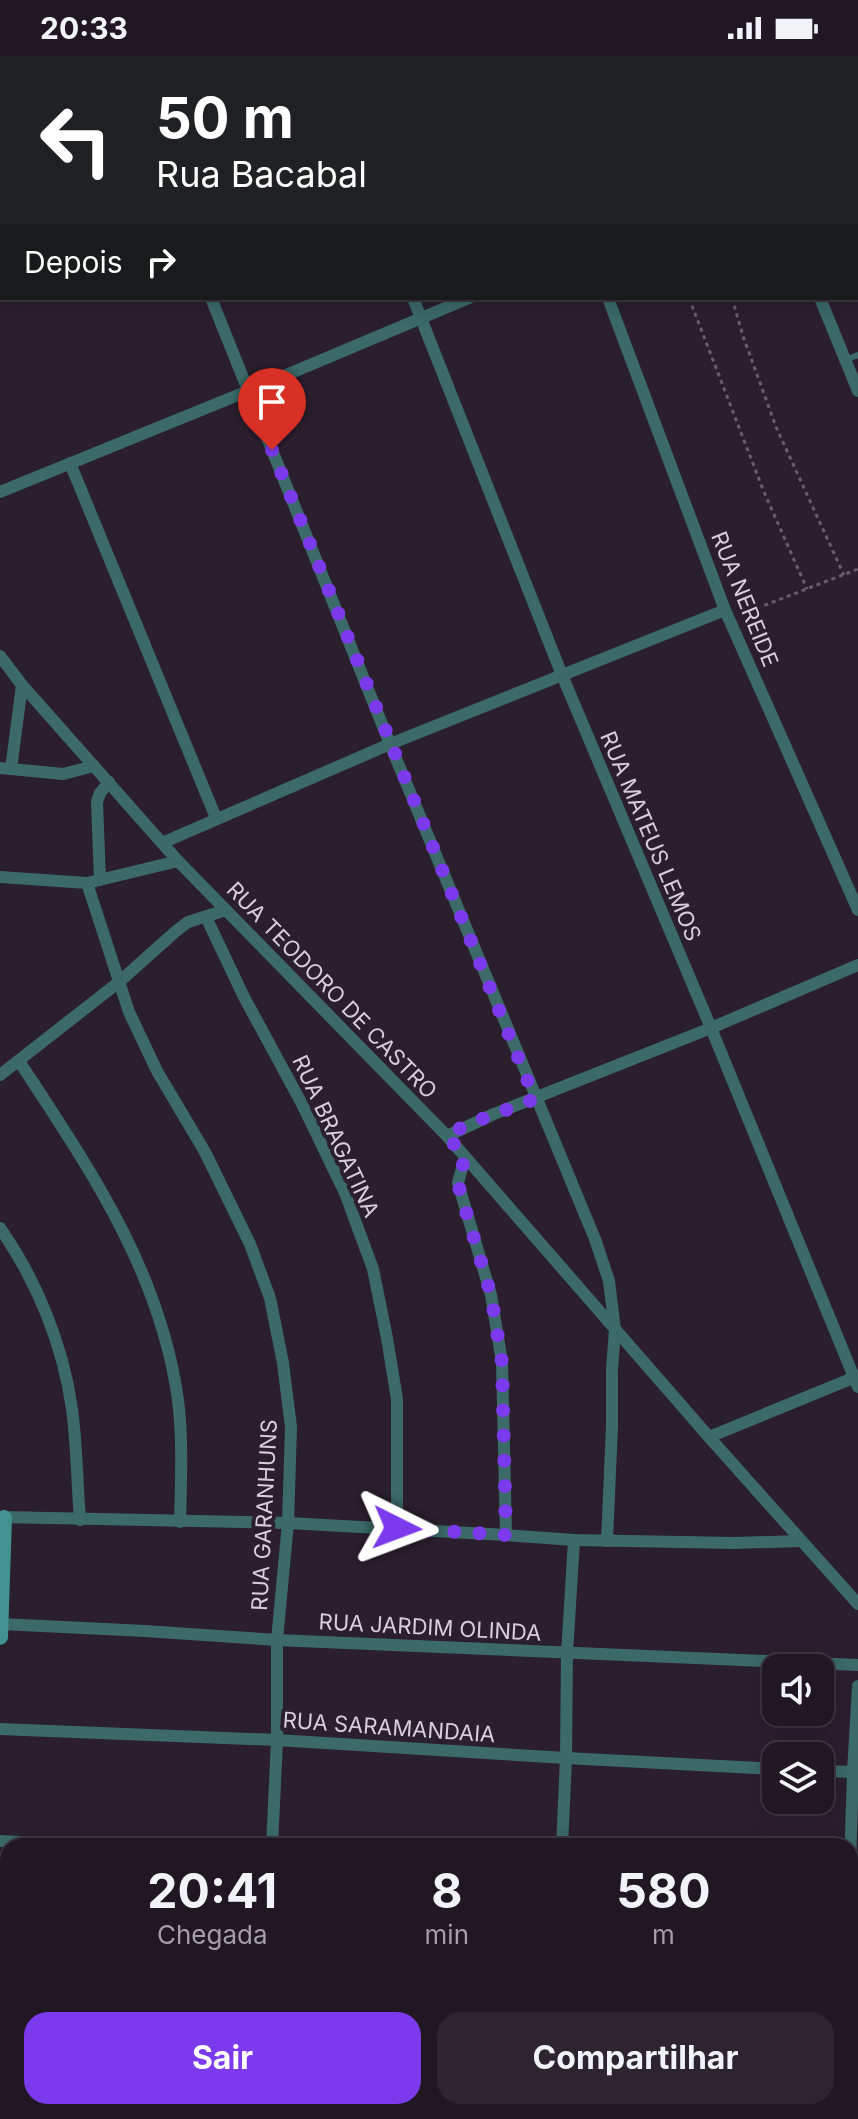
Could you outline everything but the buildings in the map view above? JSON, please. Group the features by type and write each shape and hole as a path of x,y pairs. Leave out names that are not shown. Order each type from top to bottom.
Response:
{"street":[{"path":"212,300 609,1281 615,1330 607,1541"},
{"name":"RUA MATEUS LEMOS","path":"414,300 562,675 857,1380"},
{"path":"0,492 464,300"},
{"name":"RUA NEREIDE","path":"609,300 727,614 858,910"},
{"path":"821,300 858,391"},
{"path":"70,463 216,818"},
{"path":"162,843 390,744 562,675 727,614"},
{"name":"RUA TEODORO DE CASTRO","path":"0,656 22,685 178,861 447,1136 858,1604"},
{"path":"22,685 6,769 63,774 94,766"},
{"name":"RUA GARANHUNS","path":"109,782 97,802 93,882 119,982 129,1012 157,1071 205,1152 250,1244 270,1298 283,1363 291,1427 288,1523 277,1640 272,1838"},
{"path":"0,877 93,882 178,861"},
{"path":"2,1069 19,1061 119,982 188,922 226,910"},
{"name":"RUA BRAGATINA","path":"206,917 345,1193 373,1269 397,1399 397,1528"},
{"path":"447,1136 466,1125 711,1028 858,965"},
{"path":"19,1061 107,1199 152,1297 178,1399 180,1522"},
{"path":"465,1157 458,1183 491,1295 502,1362 506,1535"},
{"path":"0,1228 31,1282 57,1343 72,1409 80,1520"},
{"path":"709,1437 857,1380"},
{"path":"0,1637 2,1518 288,1523 607,1541 801,1541"},
{"path":"562,1838 567,1654 574,1540"},
{"name":"RUA JARDIM OLINDA","path":"1,1624 567,1654 858,1665"},
{"path":"851,1838 858,1686"},
{"name":"RUA SARAMANDAIA","path":"0,1729 277,1740 762,1768"},
{"path":"834,1771 853,1772"}],"lane":[{"path":"845,360 858,355"}],"path":[{"path":"690,300 764,492 807,589"},
{"path":"733,300 776,427 844,575"},
{"path":"727,614 858,569"}],"route":[{"path":"272,450 535,1099 466,1125 447,1136 465,1157 458,1183 491,1295 502,1362 506,1535 397,1528"}]}
